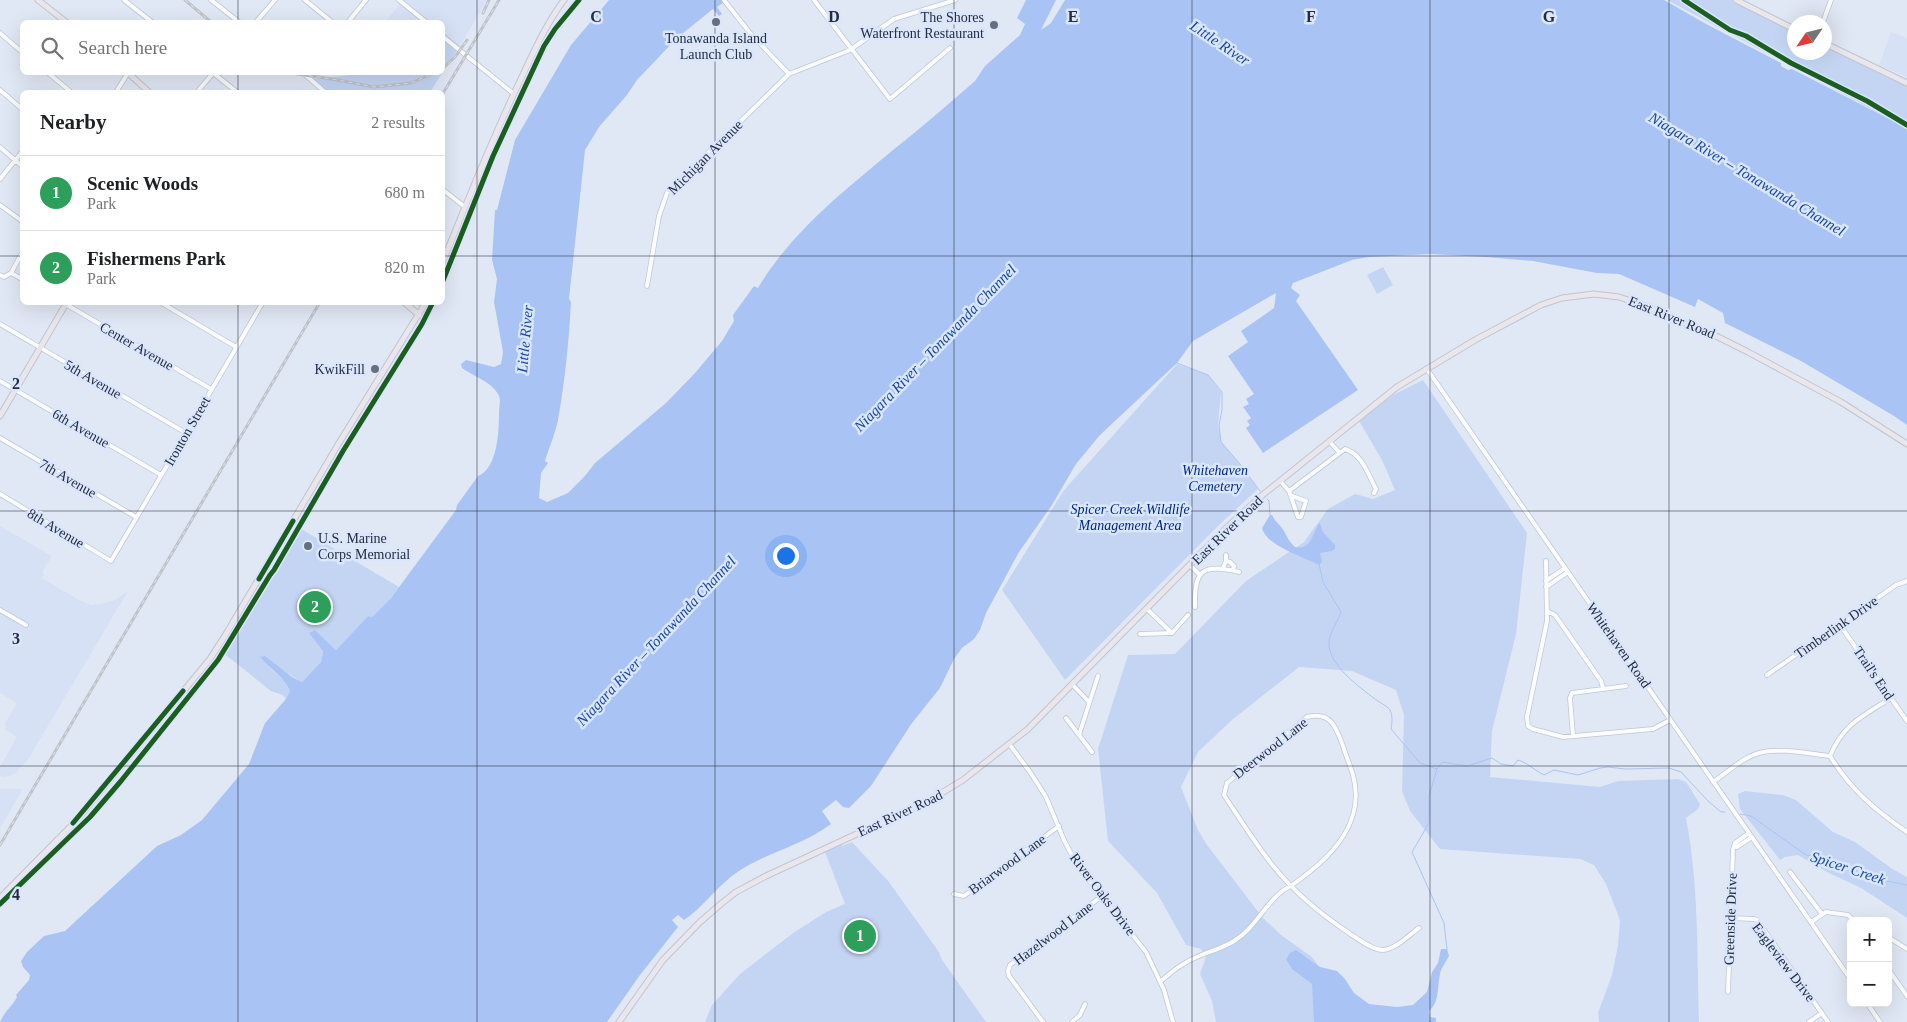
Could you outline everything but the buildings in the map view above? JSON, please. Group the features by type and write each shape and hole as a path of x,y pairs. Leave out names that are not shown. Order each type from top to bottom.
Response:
{"main road":[{"path":"38,0 63,20"},
{"path":"445,257 488,150 541,38 564,0"},
{"path":"1736,0 1787,26"},
{"path":"1832,48 1907,83"},
{"path":"129,75 147,90"},
{"name":"East River Road","path":"619,1022 663,960 700,922 729,897 774,872 950,789 1028,729 1235,519 1280,481 1397,387 1523,314 1551,301 1577,295 1610,295 1641,304 1720,337 1841,402 1907,444"},
{"path":"0,416 64,305"},
{"path":"407,305 419,315"},
{"path":"0,898 75,822 210,659 233,624 342,438 424,305"}],"street":[{"path":"124,0 149,20"},
{"path":"211,0 236,20"},
{"path":"258,20 275,0"},
{"path":"305,0 330,20"},
{"path":"350,20 366,0"},
{"path":"398,0 423,20"},
{"path":"724,0 755,38 789,74 850,50 894,19 955,0"},
{"path":"814,0 850,50 890,99 950,48"},
{"path":"1826,15 1831,0"},
{"path":"0,33 20,50"},
{"path":"445,38 514,94"},
{"name":"Michigan Avenue","path":"647,286 659,216 667,193 789,74"},
{"path":"51,75 69,90"},
{"path":"117,90 126,75"},
{"path":"199,90 211,75"},
{"path":"216,75 234,90"},
{"path":"308,75 323,90"},
{"path":"0,90 20,107"},
{"path":"0,147 20,164"},
{"path":"0,179 20,155"},
{"path":"445,190 465,207"},
{"path":"0,205 20,220"},
{"path":"0,275 4,276 11,273 20,257"},
{"path":"11,273 20,279"},
{"name":"Center Avenue","path":"68,305 211,389"},
{"path":"165,305 236,347"},
{"name":"Ironton Street","path":"111,561 260,305"},
{"name":"5th Avenue","path":"0,324 186,433"},
{"name":"Whitehaven Road","path":"1427,369 1847,974"},
{"name":"6th Avenue","path":"0,381 161,475"},
{"name":"7th Avenue","path":"0,438 136,517"},
{"path":"1330,441 1340,452"},
{"path":"1290,491 1345,449 1360,459 1376,489 1374,493"},
{"path":"1280,481 1290,491 1298,517 1301,517 1306,501 1292,496"},
{"name":"8th Avenue","path":"0,494 111,561"},
{"path":"1223,568 1226,555"},
{"path":"1226,561 1234,566 1233,570"},
{"path":"1546,561 1547,611 1527,722 1533,729 1555,736 1574,736 1653,729 1670,720"},
{"path":"1190,565 1200,574"},
{"path":"1195,607 1194,588 1196,580 1205,570 1223,568 1239,572"},
{"path":"1546,581 1565,568"},
{"path":"1546,587 1568,572"},
{"name":"Timberlink Drive","path":"1767,675 1896,586 1907,581"},
{"path":"1147,609 1172,633"},
{"path":"0,610 26,625"},
{"path":"1547,611 1555,615 1601,681 1603,688"},
{"path":"1140,634 1172,633 1188,615"},
{"name":"Trail's End","path":"1840,625 1907,721"},
{"path":"1078,735 1098,676"},
{"path":"1072,684 1090,702"},
{"path":"1574,736 1571,694 1626,686"},
{"path":"1830,756 1838,738 1847,728 1891,698"},
{"name":"Deerwood Lane","path":"1318,714 1328,718 1336,727 1353,776 1356,804 1350,827 1336,848 1291,886 1274,867 1224,795 1227,783 1308,717 1318,714"},
{"path":"1066,718 1092,752"},
{"name":"River Oaks Drive","path":"1010,744 1038,784 1077,865 1142,946 1160,981 1168,1002 1172,1022"},
{"path":"1713,782 1744,760 1764,752 1790,752 1830,756"},
{"path":"1830,756 1847,781 1861,797 1907,832"},
{"name":"Briarwood Lane","path":"954,894 964,896 1058,826"},
{"name":"Greenside Drive","path":"1728,992 1732,849 1735,843 1751,835"},
{"path":"1790,872 1822,914"},
{"path":"1160,981 1188,961 1225,946 1238,938 1249,929 1269,904 1291,886 1331,920 1374,948 1382,950 1392,947 1419,928"},
{"name":"Hazelwood Lane","path":"1043,1022 1009,976 1010,965 1102,896"},
{"path":"1810,922 1826,912 1849,917"},
{"name":"Eagleview Drive","path":"1731,918 1754,918 1757,920 1828,1022"},
{"path":"1892,940 1907,949"},
{"path":"1892,975 1907,996"},
{"path":"1072,1022 1080,1015 1085,1004"},
{"path":"1870,1007 1880,1022"},
{"path":"1809,1022 1822,1013"}],"shaded area":[{"path":"403,0 487,0 460,46 445,34 445,20 387,20"},
{"path":"1891,32 1907,38 1907,77 1879,65"},
{"path":"0,526 52,556 42,572 44,574 42,578 79,600 91,605 101,604 115,600 128,591 29,758 16,773 2,777 0,776 0,767 17,737 6,730 5,723 17,703 0,693"},
{"path":"0,789 23,789 0,828"}],"green space":[{"path":"1667,0 1732,0 1787,28 1787,60 1832,60 1832,50 1907,86 1907,128"},
{"path":"445,34 460,46 445,69"},
{"path":"352,75 441,75 431,90 326,90 312,79"},
{"path":"1383,267 1393,285 1377,294 1367,275"},
{"name":"Spicer Creek Wildlife Management Area","path":"1177,364 1208,375 1221,392 1218,425 1221,442 1258,489 1221,523 1065,680 1002,590 1064,490"},
{"path":"1423,380 1527,533 1516,634 1492,731 1490,777 1600,787 1618,781 1678,779 1686,782 1700,804 1698,809 1686,818 1695,894 1699,1022 1599,1022 1598,1013 1612,975 1618,945 1620,920 1606,884 1594,865 1580,859 1440,849 1410,811 1402,791 1404,715 1396,690 1352,671 1299,667 1232,720 1198,752 1181,787 1198,830 1207,845 1263,918 1281,935 1312,957 1348,1005 1355,1022 1216,1022 1212,1001 1200,974 1206,957 1201,949 1186,945 1157,893 1108,841 1098,749 1128,655 1175,654 1246,581 1304,542 1328,509 1355,494 1373,499 1395,490 1382,460 1359,421 1393,395"},
{"path":"296,526 399,587 372,617 368,616 336,650 315,630 310,633 323,650 321,662 302,682 261,657 290,691 286,699 283,695 271,691 222,652"},
{"path":"1745,791 1783,795 1796,800 1833,832 1855,842 1907,877 1907,918 1861,888 1829,873 1798,855 1785,857 1780,860 1740,809 1738,794"},
{"path":"852,842 889,882 986,1022 705,1022 712,1005 740,974 793,933 826,912 845,904 825,852 841,844 842,846"}],"water":[{"path":"609,0 727,0 717,7 722,14 719,16 713,9 677,38 637,80 627,95 599,127 585,150 569,299 571,302 563,391 557,425 545,461 548,463 541,473 539,498 547,502 568,493 595,463 666,403 695,373 722,341 734,321 733,315 754,286 758,288 786,249 819,213 975,81 985,66 1020,35 1025,24 1017,18 1026,0 1056,0 1041,30 1051,23 1065,0 1664,0 1781,63 1781,66 1788,70 1792,69 1907,128 1907,425 1801,361 1725,323 1723,313 1698,299 1695,307 1619,274 1597,273 1533,261 1431,254 1369,257 1352,260 1293,283 1291,288 1300,295 1296,301 1358,390 1263,453 1246,428 1250,425 1247,421 1251,418 1243,407 1249,404 1246,399 1254,394 1228,356 1248,342 1241,331 1274,308 1276,293 1193,341 1177,363 1100,435 1076,464 1052,505 1019,552 986,613 980,630 974,639 962,648 954,659 940,688 912,723 871,786 849,808 843,807 836,800 822,811 831,824 807,839 744,868 726,881 697,910 684,920 678,915 672,920 678,927 640,975 607,1022 0,1022 17,997 16,995 29,980 30,975 23,967 21,961 27,952 44,936 65,931 157,846 181,835 202,820 249,764 265,723 286,699 290,691 281,677 260,657 265,656 292,677 302,682 321,662 323,651 309,633 315,630 336,650 368,616 372,617 391,598 456,510 457,505 478,476 485,472 490,465 498,438 500,398 493,387 462,368 461,364 466,360 494,367 501,364 503,352 494,302 497,279 492,260 495,210 497,210 515,140 571,45"},
{"path":"1270,515 1272,515 1295,547 1308,544 1320,523 1323,532 1335,545 1335,549 1320,553 1322,562 1319,565 1278,546 1270,540 1262,528"},
{"path":"1441,949 1447,949 1449,956 1442,967 1435,1003 1429,1011 1430,1017 1436,1018 1436,1022 1314,1022 1312,984 1292,969 1286,959 1290,953 1296,950 1320,967 1337,971 1354,993 1369,1004 1397,1007 1413,1005 1427,992"}],"waterway":[{"name":"Spicer Creek","path":"1177,363 1208,375 1222,392 1222,410 1219,425 1221,442 1260,491"},
{"name":"Spicer Creek","path":"1267,499 1269,501 1270,515"},
{"name":"Spicer Creek","path":"1319,564 1323,582 1341,612 1329,640 1330,652 1334,660 1353,682 1390,710 1392,717 1391,729 1420,763 1437,769 1442,762 1467,766 1492,758 1501,764 1513,766 1518,760 1544,775 1554,770 1578,775 1608,767 1625,769 1669,768 1681,772 1708,801 1721,812 1725,812"},
{"path":"1437,769 1429,796 1429,823 1412,852 1444,923 1447,949"},
{"name":"Spicer Creek","path":"1740,814 1751,816 1806,855 1832,860 1877,879 1907,885"}],"railway":[{"path":"185,0 209,20"},
{"path":"483,13 489,0"},
{"path":"445,90 499,0"},
{"path":"445,66 455,57 467,40"},
{"path":"305,75 374,87 411,83 429,75"},
{"path":"0,845 318,305"}],"cycle path":[{"path":"445,276 493,156 544,46 555,29 579,0"},
{"path":"1684,0 1730,30 1746,36 1791,63 1867,101 1907,125"},
{"path":"0,904 90,817 218,660 274,570 343,451 422,324 432,305"},
{"path":"259,579 293,521"},
{"path":"73,823 183,691"}],"place":[{"name":"Tonawanda Island Launch Club","path":"716,22"},
{"name":"The Shores Waterfront Restaurant","path":"994,25"},
{"name":"KwikFill","path":"375,369"},
{"name":"U.S. Marine Corps Memorial","path":"308,546"},
{"name":"Fishermens Park","path":"315,607"},
{"name":"Scenic Woods","path":"860,936"}],"water label":[{"name":"Little River","path":"1220,43"},
{"name":"Niagara River – Tonawanda Channel","path":"1747,174"},
{"name":"Little River","path":"525,339"},
{"name":"Niagara River – Tonawanda Channel","path":"935,348"},
{"name":"Niagara River – Tonawanda Channel","path":"656,641"}],"park label":[{"name":"Whitehaven Cemetery","path":"1215,478"}]}
